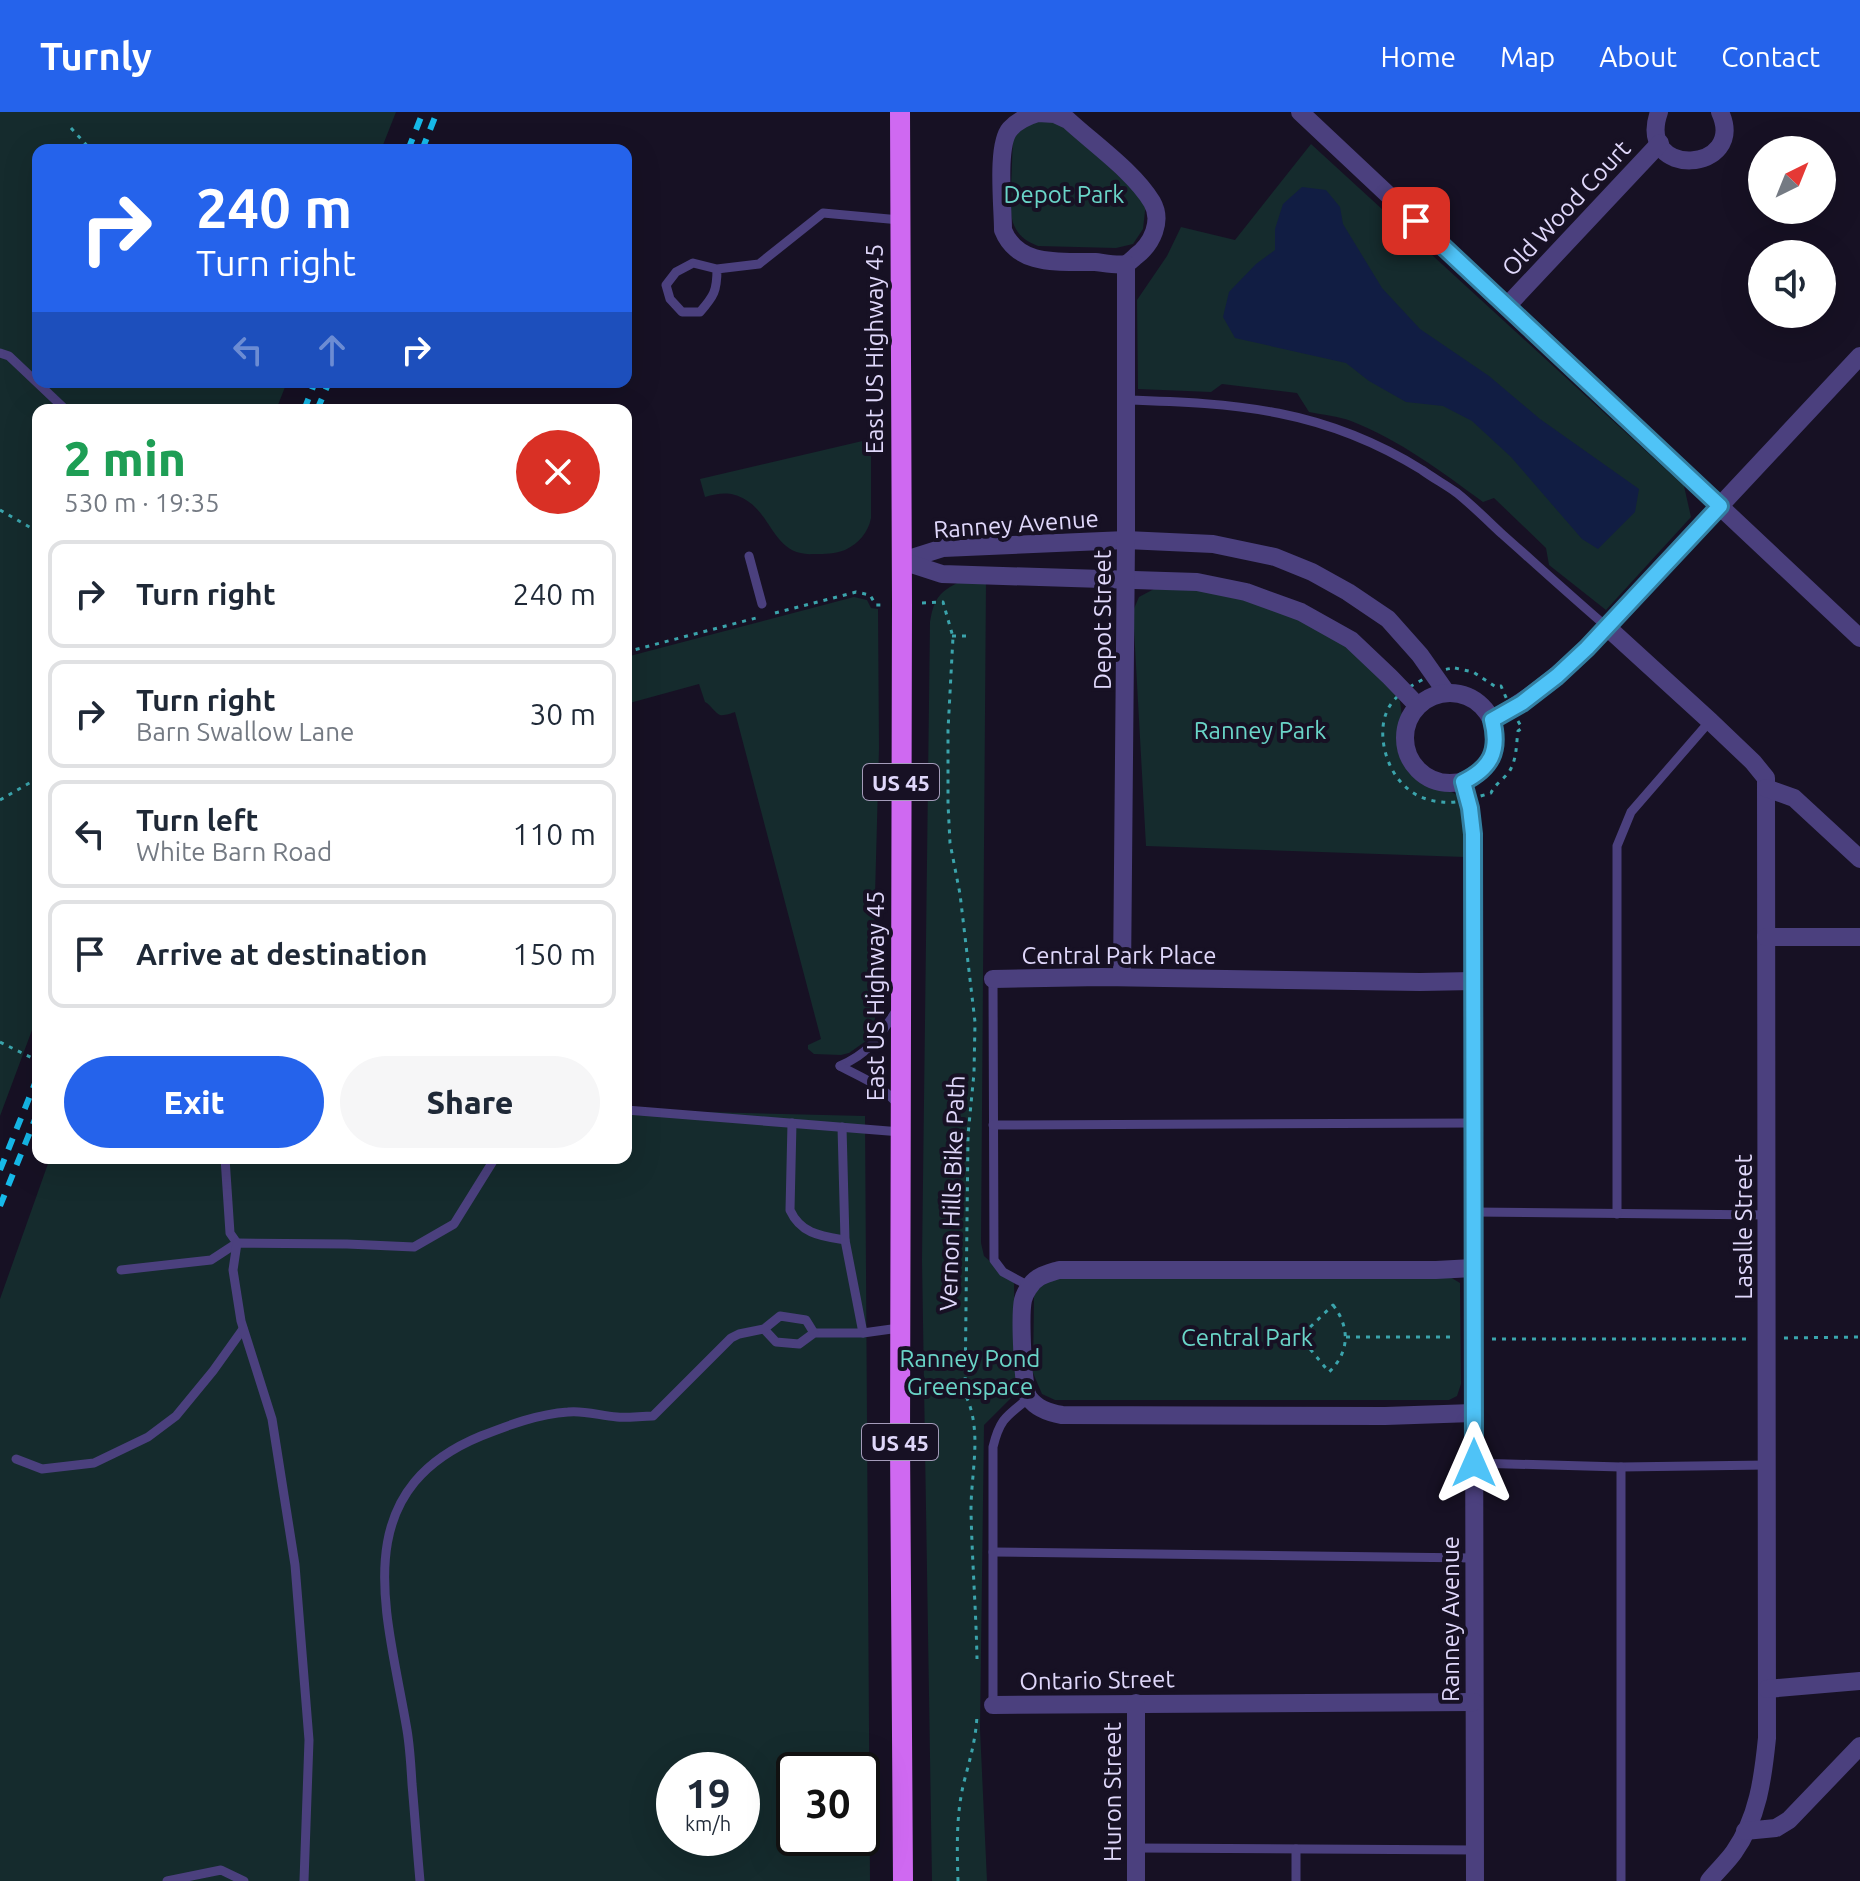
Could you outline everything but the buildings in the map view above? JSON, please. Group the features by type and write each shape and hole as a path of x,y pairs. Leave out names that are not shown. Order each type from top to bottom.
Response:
{"main road":[{"name":"East US Highway 45","path":"900,112 903,1881"}],"street":[{"path":"1300,112 1860,638"},
{"name":"Old Wood Court","path":"1659,112 1656,133 1660,143 1666,152 1687,161 1698,161 1717,149 1724,128 1720,112"},
{"path":"1055,114 1068,120 1140,185 1154,205 1155,230 1146,249 1126,264 1037,260 1019,253 1006,238 1003,230 1002,148 1010,128 1027,116 1055,114"},
{"name":"Old Wood Court","path":"1507,306 1660,143"},
{"name":"Depot Street","path":"1122,977 1126,264"},
{"path":"1492,720 1522,703 1587,648 1860,356"},
{"name":"Ranney Avenue","path":"902,561 943,548 1126,540 1213,544 1275,557 1312,572 1388,619 1420,655 1446,692"},
{"name":"Ranney Avenue","path":"902,561 942,574 1197,582 1246,592 1301,612 1351,640 1417,705"},
{"path":"1607,627 1753,762 1766,778 1766,788 1794,798 1860,859"},
{"path":"1446,692 1465,695 1481,704 1492,720 1495,735 1494,750 1488,764 1465,791 1429,779 1415,769 1406,754 1404,737 1407,720 1417,705 1430,696 1446,692"},
{"name":"Lasalle Street","path":"1709,1881 1734,1852 1755,1808 1764,1771 1767,1738 1766,788"},
{"name":"Ranney Avenue","path":"1465,791 1473,834 1475,1881"},
{"path":"1766,937 1860,937"},
{"name":"Central Park Place","path":"993,979 1122,977 1474,981"},
{"path":"1473,1268 1059,1270 1041,1275 1029,1286 1023,1302 1024,1385 1029,1398 1039,1408 1062,1415 1385,1416 1473,1413"},
{"path":"1767,1689 1860,1681"},
{"name":"Ontario Street","path":"985,1708 1136,1703 1474,1702"},
{"name":"Huron Street","path":"1136,1703 1136,1881"},
{"path":"1745,1831 1776,1828 1789,1820 1860,1746"}],"lane":[{"path":"717,269 717,288 700,312 682,312 670,299 666,285 676,272 693,263 717,269 759,264 823,213 900,220"},
{"path":"0,353 9,356 32,378"},
{"path":"43,388 60,404"},
{"path":"1125,400 1247,407 1328,424 1355,435 1403,458 1456,492 1607,627"},
{"path":"749,556 762,604"},
{"path":"1617,1214 1617,846 1631,812 1710,721"},
{"name":"Central Park Place","path":"993,979 994,1260 1003,1272 1029,1286"},
{"path":"901,1002 873,1046 840,1066 873,1082 901,1108"},
{"path":"632,1110 901,1132"},
{"path":"792,1123 790,1210 795,1221 807,1230 819,1236 845,1240"},
{"path":"993,1125 1474,1123"},
{"path":"842,1127 845,1240 863,1333"},
{"path":"225,1164 230,1233 237,1243 233,1270 243,1329 272,1419 295,1565 309,1740 304,1881"},
{"path":"121,1270 211,1260 237,1243 414,1247 454,1224 491,1164"},
{"path":"1474,1212 1767,1215"},
{"path":"420,1881 408,1733 386,1597 384,1558 390,1527 405,1493 427,1467 459,1445 513,1423 570,1411 620,1418 653,1416 731,1338 764,1329 780,1316 806,1320 814,1333"},
{"path":"764,1329 776,1342 799,1344 814,1333 863,1333 900,1328"},
{"path":"16,1459 42,1469 94,1463 148,1437 176,1416 243,1329"},
{"name":"Ontario Street","path":"985,1708 993,1552 993,1447 997,1428 1029,1398"},
{"path":"1474,1463 1621,1467 1767,1465"},
{"path":"1621,1467 1621,1881"},
{"path":"993,1552 1473,1558"},
{"path":"1136,1848 1475,1850"},
{"path":"1296,1849 1296,1881"},
{"path":"167,1881 221,1870 244,1881"}],"path":[{"path":"71,128 86,144"},
{"path":"0,510 32,529"},
{"path":"632,650 856,592 870,595 876,605"},
{"name":"Vernon Hills Bike Path","path":"943,602 952,636 948,730 949,830 975,1022 968,1135 965,1394 971,1406 975,1432 971,1511 978,1671"},
{"path":"952,636 968,636"},
{"path":"1455,668 1473,672 1496,687 1501,686 1522,728 1518,731 1516,757 1508,773 1491,793 1465,791 1446,803 1427,800 1407,789 1394,773 1383,745 1384,724 1390,706 1403,691 1433,673 1455,668"},
{"path":"0,800 32,781"},
{"path":"0,1042 32,1058"},
{"path":"1333,1305 1340,1314 1346,1337 1342,1355 1329,1372 1306,1344 1305,1332 1333,1305"},
{"path":"1346,1337 1860,1337"},
{"path":"958,1881 957,1843 964,1783 985,1708"}],"green space":[{"path":"0,112 396,112 383,144 32,144 32,388 285,388 278,404 32,404 32,1030 0,1116"},
{"name":"Depot Park","path":"1035,118 1064,124 1146,202 1143,229 1133,244 1116,248 1038,246 1021,236 1011,214 1013,140 1017,129"},
{"path":"1311,144 1684,486 1691,517 1606,610 1549,565 1546,548 1494,498 1483,502 1387,437 1346,419 1309,412 1297,393 1222,384 1211,392 1138,389 1137,300 1167,256 1181,227 1235,240"},
{"path":"871,439 870,523 859,541 841,551 814,554 790,549 746,500 726,494 705,497 700,479"},
{"name":"Ranney Pond Greenspace","path":"961,581 986,582 981,1243 984,1256 1014,1283 1016,1393 984,1425 980,1729 987,1881 932,1881 922,1260 930,622 939,597"},
{"name":"Ranney Park","path":"1154,589 1223,590 1336,635 1384,679 1400,701 1402,717 1398,750 1410,770 1422,783 1457,795 1465,811 1465,857 1146,846 1133,611 1139,597"},
{"path":"854,597 867,600 871,608 878,609 875,1023 866,1041 849,1053 814,1054 808,1049 808,1045 821,1039 735,712 718,714 705,702 699,684 632,702 632,655"},
{"path":"632,1110 865,1116 869,1752 776,1752 776,1856 870,1856 870,1881 0,1881 0,1299 48,1164 632,1164"},
{"name":"Central Park","path":"1450,1277 1460,1283 1461,1384 1457,1396 1449,1400 1055,1400 1042,1394 1033,1373 1034,1297 1038,1285 1048,1278"}],"water":[{"path":"1302,187 1326,190 1340,207 1343,224 1382,288 1420,329 1489,376 1540,419 1639,489 1635,512 1598,549 1582,539 1511,457 1472,421 1443,406 1406,402 1369,381 1346,363 1235,338 1223,317 1229,292 1256,264 1275,250 1275,229 1283,204"}],"railway":[{"path":"410,144 423,112"},
{"path":"424,144 437,112"},
{"path":"306,404 313,388"},
{"path":"320,404 326,388"},
{"path":"0,1170 32,1091"},
{"path":"0,1206 32,1127"}],"route":[{"path":"1416,221 1720,506 1587,648 1522,703 1492,720 1494,750 1488,764 1477,775 1463,782 1473,834 1474,1463"}]}
